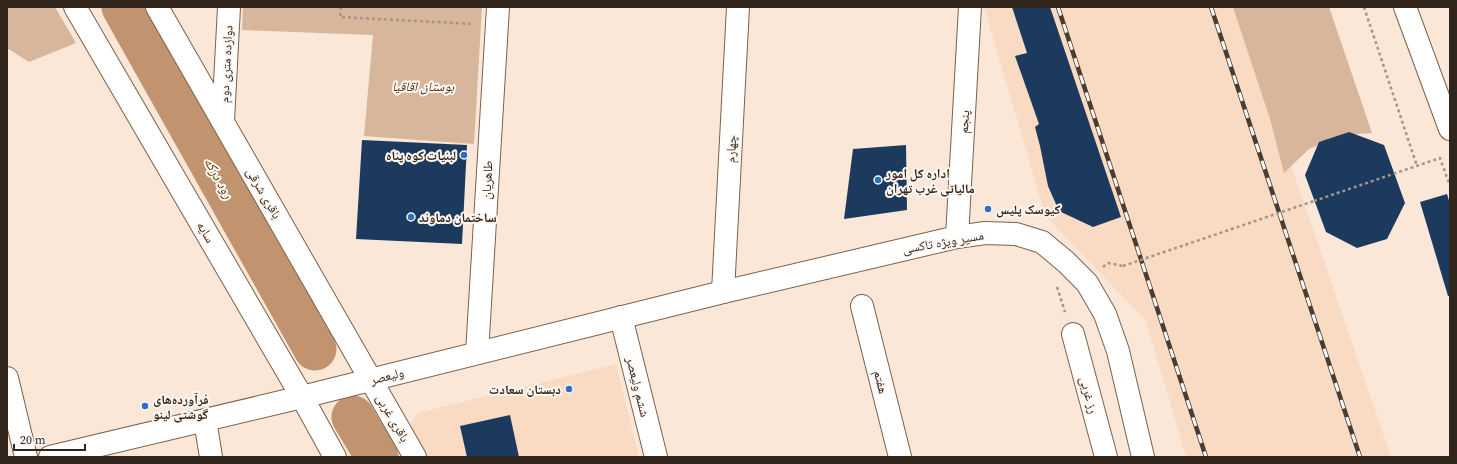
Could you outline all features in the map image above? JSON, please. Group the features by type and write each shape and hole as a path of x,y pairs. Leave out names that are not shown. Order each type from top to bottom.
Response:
{"street":[{"name":"سایه","path":"75,7 302,397 335,457"},
{"name":"باقری شرقی","path":"157,7 371,380"},
{"name":"دوازده متری دوم","path":"223,121 228,7"},
{"name":"چهارم","path":"723,292 738,7"},
{"name":"پنجم","path":"957,237 970,7"},
{"path":"1405,7 1450,129"},
{"name":"طاهریان","path":"477,353 497,16"},
{"name":"مسیر ویژه تاکسی","path":"723,292 957,237 985,233 1016,234 1042,242 1066,262 1087,283 1105,314 1118,351 1143,457"},
{"name":"ولیعصر","path":"50,457 302,397 723,292"},
{"name":"هفتم","path":"862,306 900,457"},
{"name":"ششم ولیعصر","path":"621,317 656,457"},
{"name":"رز غربی","path":"1073,334 1106,457"},
{"path":"7,378 26,457"},
{"name":"باقری غربی","path":"371,380 415,457"},
{"path":"204,420 211,457"}],"path":[{"path":"341,7 340,17 497,16"},
{"path":"1364,7 1417,166"},
{"path":"1108,263 1122,266 1440,158 1450,186"}],"shaded area":[{"path":"984,7 1237,7 1391,457 1186,457 1146,321 1045,215"},
{"name":"دبستان سعادت","path":"616,364 639,457 424,457 408,428 418,413"}],"green space":[{"path":"7,7 55,7 76,43 29,62 7,48"},
{"name":"بوستان اقاقیا","path":"243,7 482,7 474,144 364,136 373,35 242,30"},
{"path":"1233,7 1329,7 1372,133 1342,135 1309,149 1284,173 1270,119"}],"building":[{"path":"1012,7 1050,7 1121,217 1093,227 1059,211 1048,186 1035,127 1039,124 1015,56 1027,53"},
{"path":"1349,132 1384,145 1405,203 1387,239 1357,248 1326,232 1305,175 1319,142"},
{"path":"362,140 467,145 462,244 356,239"},
{"name":"اداره کل امور مالیاتی غرب تهران","path":"906,145 907,210 844,219 853,149"},
{"path":"1447,194 1450,204 1450,296 1448,296 1420,202"},
{"path":"510,415 519,457 467,457 460,426"}],"waterway":[{"name":"رود درکه","path":"123,7 315,349"},
{"name":"رود درکه","path":"353,417 377,457"}],"railway":[{"path":"1058,7 1206,457"},
{"path":"1211,7 1360,457"}],"place":[{"name":"لبنیات کوه پناه","path":"464,155"},
{"name":"اداره کل امور مالیاتی غرب تهران","path":"878,180"},
{"name":"کیوسک پلیس","path":"988,209"},
{"name":"ساختمان دماوند","path":"411,217"},
{"name":"دبستان سعادت","path":"569,389"},
{"name":"فرآورده‌های گوشتی لینو","path":"145,406"}]}
